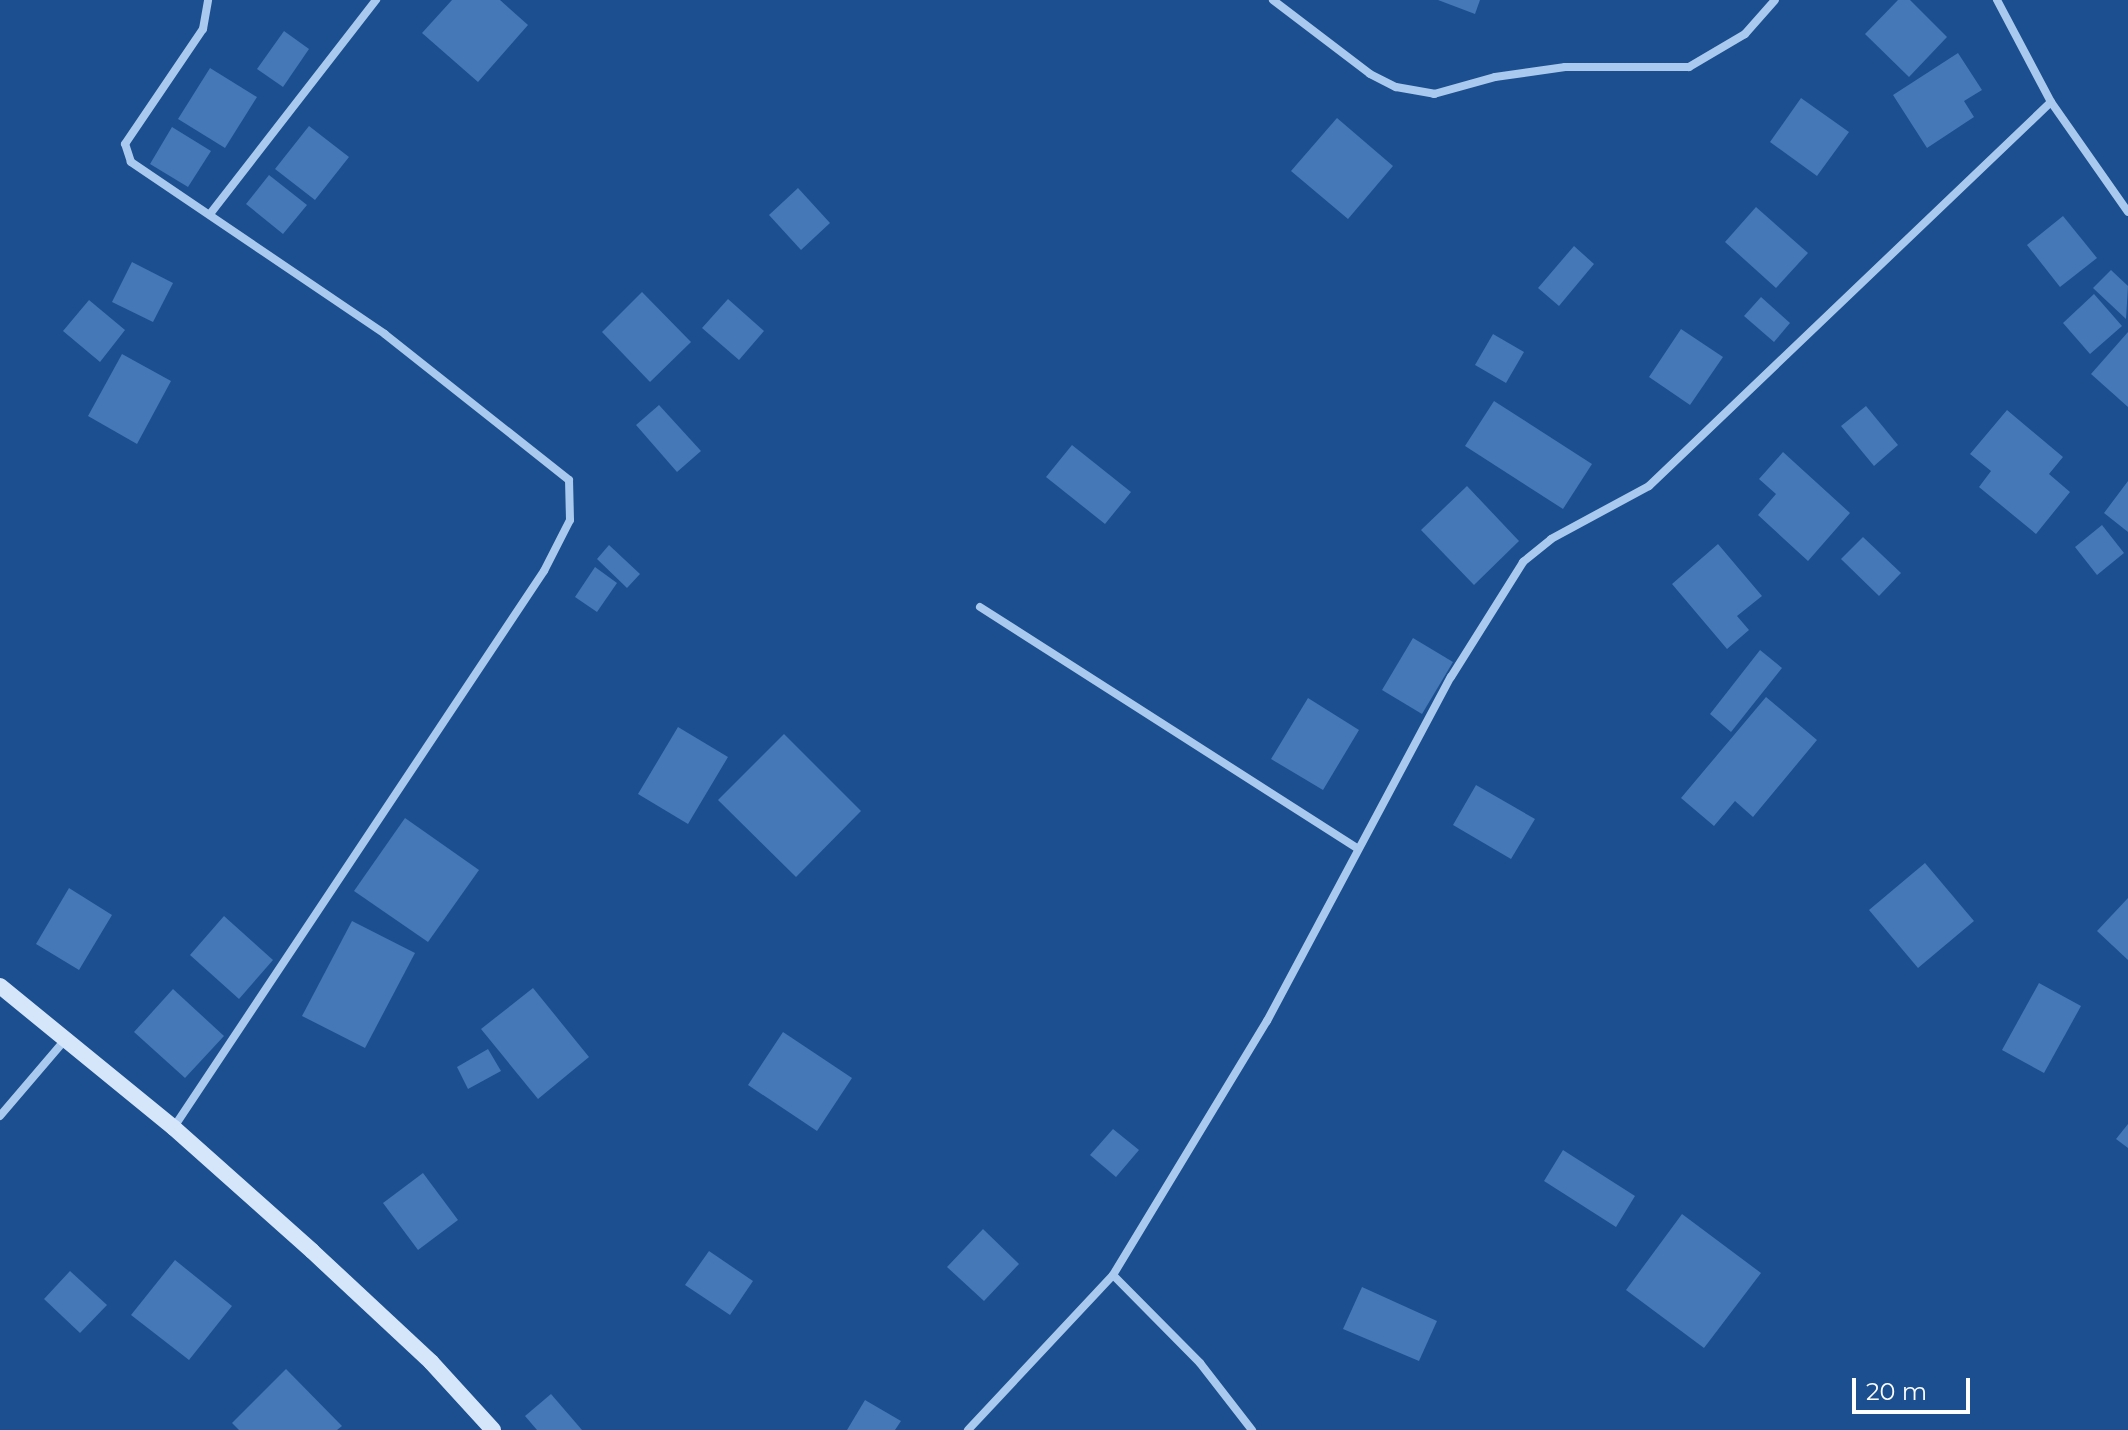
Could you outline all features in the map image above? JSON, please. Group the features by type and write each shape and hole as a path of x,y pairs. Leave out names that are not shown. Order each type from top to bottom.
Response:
{"main road":[{"path":"0,986 174,1128 431,1362 493,1430"}],"street":[{"path":"174,1128 544,571 570,520 569,480 385,334 131,162 125,144 203,29 208,0"},
{"path":"210,214 376,0"},
{"path":"1277,1 1370,74 1396,87 1434,94 1495,77 1565,67 1689,67 1745,34 1775,0"},
{"path":"1997,0 2051,102 2128,212"},
{"path":"968,1430 1113,1275 1267,1021 1451,677 1523,562 1551,539 1649,486 2051,102"},
{"path":"980,607 1358,849"},
{"path":"0,1116 65,1040"},
{"path":"1113,1275 1200,1363 1252,1430"}],"building":[{"path":"452,0 500,0 528,25 478,82 422,33"},
{"path":"1438,0 1480,0 1475,14"},
{"path":"1898,0 1910,0 1947,37 1909,77 1865,34"},
{"path":"284,31 309,49 283,87 257,69"},
{"path":"1958,53 1982,90 1964,101 1974,117 1927,148 1893,95"},
{"path":"210,68 257,97 225,148 178,119"},
{"path":"1801,98 1849,132 1817,176 1770,142"},
{"path":"1337,118 1393,166 1348,219 1291,171"},
{"path":"309,126 349,157 315,200 275,169"},
{"path":"172,127 211,151 188,187 150,164"},
{"path":"269,175 307,205 283,234 246,204"},
{"path":"798,188 830,223 801,250 769,215"},
{"path":"1756,207 1808,253 1776,288 1725,242"},
{"path":"2063,216 2097,258 2060,287 2027,245"},
{"path":"1574,246 1594,264 1559,306 1538,288"},
{"path":"132,262 173,283 153,322 112,302"},
{"path":"2111,270 2128,286 2126,319 2093,288"},
{"path":"642,292 691,342 650,382 602,332"},
{"path":"2094,294 2122,326 2090,354 2063,323"},
{"path":"1761,297 1790,323 1774,342 1744,316"},
{"path":"728,299 764,331 739,360 702,328"},
{"path":"89,300 125,330 100,362 63,331"},
{"path":"1681,329 1723,357 1690,405 1649,377"},
{"path":"2128,332 2128,407 2091,374"},
{"path":"1493,334 1524,352 1506,383 1475,365"},
{"path":"122,354 171,381 137,444 88,416"},
{"path":"1494,401 1592,464 1563,509 1465,446"},
{"path":"659,405 701,451 677,472 636,425"},
{"path":"1866,406 1898,445 1874,466 1841,426"},
{"path":"2007,410 2063,457 2049,474 2070,492 2036,534 1979,487 1991,471 1970,454"},
{"path":"1072,445 1131,492 1105,524 1046,477"},
{"path":"1783,452 1850,513 1808,561 1758,515 1776,494 1759,479"},
{"path":"2128,481 2128,532 2104,513"},
{"path":"1467,486 1519,541 1474,585 1421,530"},
{"path":"2102,525 2124,553 2097,575 2075,547"},
{"path":"1863,537 1901,573 1879,596 1841,559"},
{"path":"1718,544 1762,596 1737,616 1749,630 1727,649 1672,584"},
{"path":"609,545 640,574 627,588 597,559"},
{"path":"595,567 617,583 597,612 575,597"},
{"path":"1413,638 1453,662 1422,714 1382,690"},
{"path":"1760,650 1782,668 1731,732 1710,714"},
{"path":"1766,697 1817,740 1753,817 1735,801 1714,826 1681,798"},
{"path":"1308,698 1359,730 1323,790 1271,759"},
{"path":"678,727 728,757 688,824 638,794"},
{"path":"784,734 861,811 796,877 718,800"},
{"path":"1476,785 1535,819 1511,859 1453,825"},
{"path":"405,818 479,870 428,942 354,891"},
{"path":"1925,863 1974,921 1918,968 1869,910"},
{"path":"69,888 112,915 79,970 36,944"},
{"path":"2128,898 2128,960 2097,931"},
{"path":"224,916 273,960 239,999 190,955"},
{"path":"352,921 415,953 365,1048 302,1016"},
{"path":"2039,983 2081,1006 2044,1073 2002,1050"},
{"path":"533,988 589,1057 538,1099 481,1029"},
{"path":"173,989 224,1036 185,1078 134,1032"},
{"path":"783,1032 852,1078 817,1131 748,1085"},
{"path":"488,1049 501,1071 468,1089 457,1067"},
{"path":"2128,1124 2128,1148 2116,1139"},
{"path":"1113,1129 1139,1150 1116,1177 1090,1155"},
{"path":"1563,1150 1635,1196 1616,1227 1544,1181"},
{"path":"423,1173 458,1220 418,1250 383,1203"},
{"path":"1682,1214 1761,1273 1704,1348 1626,1290"},
{"path":"983,1229 1019,1264 984,1301 947,1267"},
{"path":"709,1251 753,1281 730,1315 685,1285"},
{"path":"175,1260 232,1306 189,1360 131,1315"},
{"path":"70,1271 107,1305 80,1333 44,1299"},
{"path":"1362,1287 1437,1321 1419,1361 1343,1329"},
{"path":"286,1369 342,1426 337,1430 239,1430 232,1423"},
{"path":"551,1394 582,1430 537,1430 525,1416"},
{"path":"865,1400 901,1421 895,1430 847,1430"}]}
